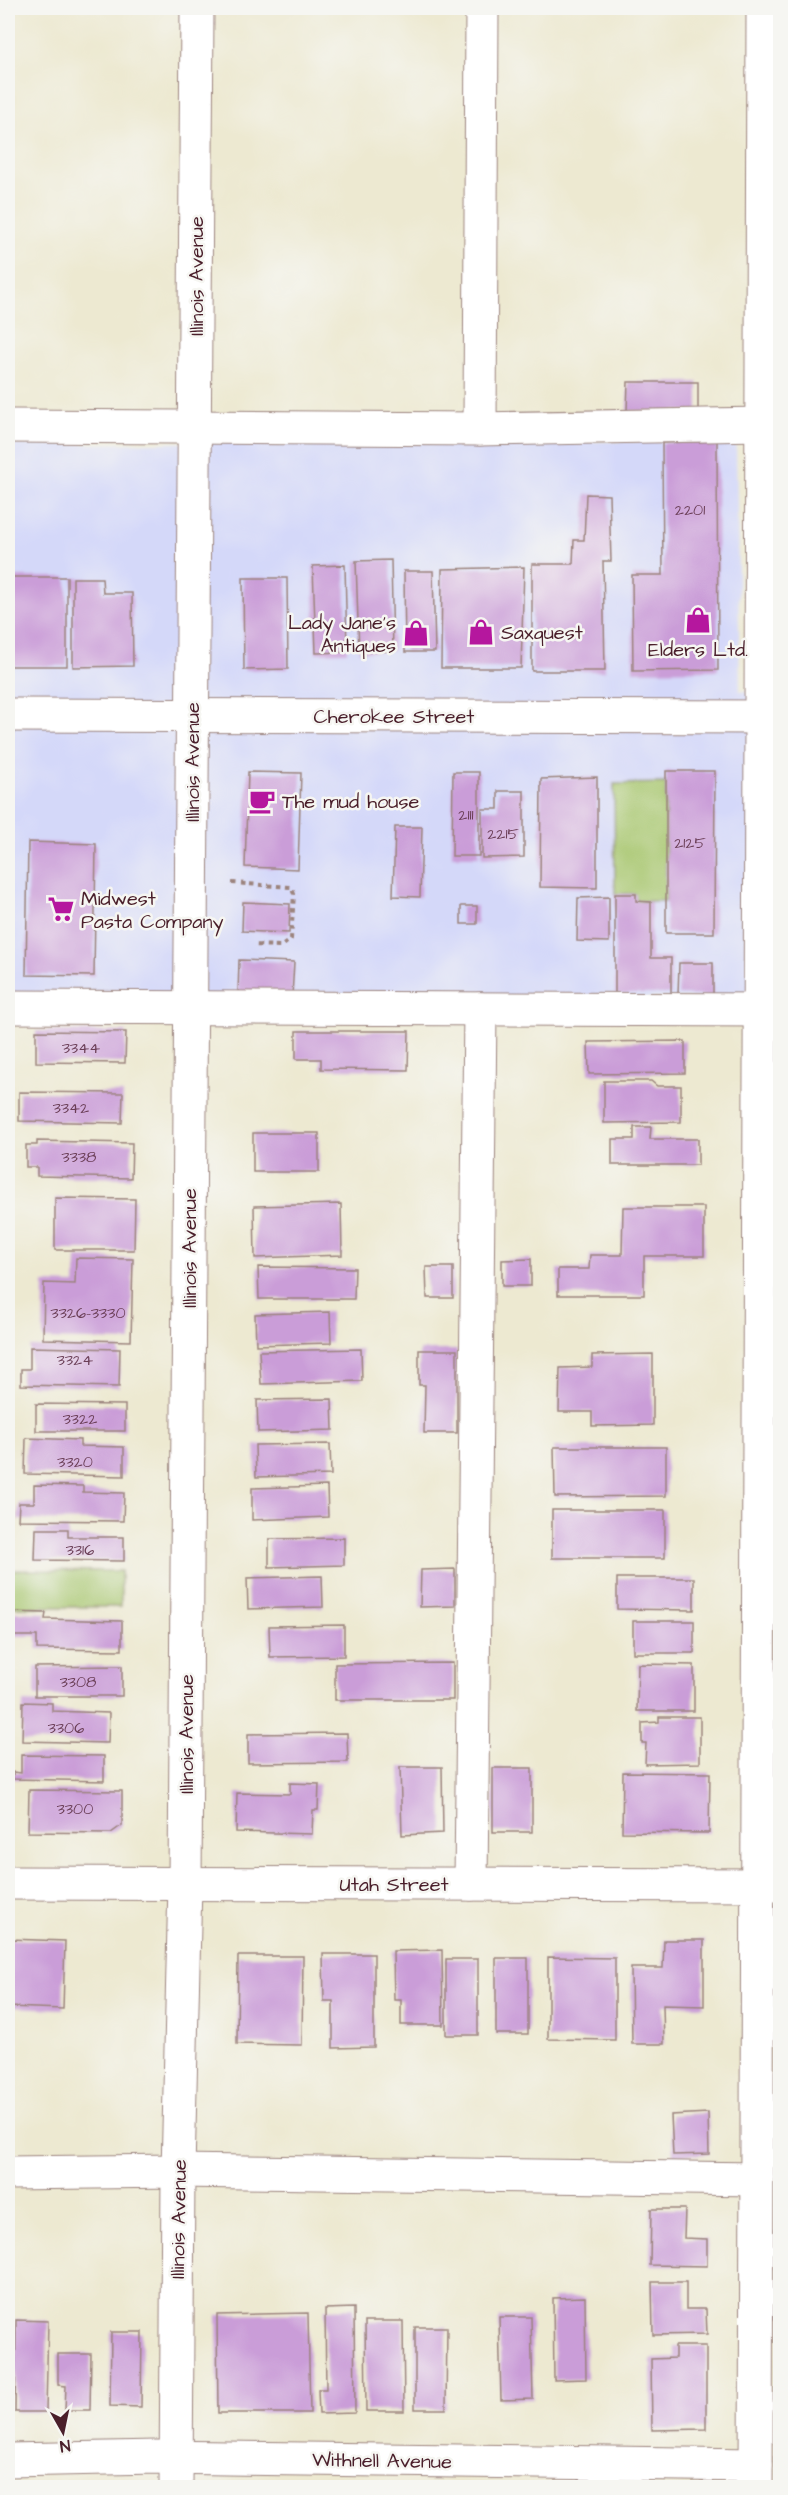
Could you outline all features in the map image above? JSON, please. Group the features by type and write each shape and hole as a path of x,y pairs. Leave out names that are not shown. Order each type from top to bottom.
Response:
{"street":[{"name":"Illinois Avenue","path":"176,2472 178,2171 185,1884 197,8"},
{"path":"480,429 482,8"},
{"path":"756,2476 757,2179 769,1885 771,717 762,424 763,8"},
{"path":"8,426 480,429 762,424"},
{"name":"Cherokee Street","path":"8,715 771,717"},
{"path":"8,1007 770,1010"},
{"path":"471,1884 480,1009"},
{"name":"Utah Street","path":"8,1883 769,1885"},
{"path":"8,2173 178,2171 757,2179"},
{"name":"Withnell Avenue","path":"8,2460 176,2472 756,2476"}],"path":[{"path":"232,883 291,887 294,894 291,939 282,946 253,945"}],"shaded area":[{"path":"302,441 736,442 740,691 780,692 780,998 8,998 8,445"}],"green space":[{"path":"666,783 666,901 636,901 635,894 615,894 614,784"},
{"path":"8,1570 121,1571 121,1607 8,1607"}],"building":[{"path":"628,382 698,382 698,411 627,411"},
{"path":"717,441 718,670 633,671 632,575 663,575 662,443"},
{"path":"586,494 609,495 611,561 603,561 605,671 532,671 532,564 573,564 574,540 584,540"},
{"path":"391,560 393,651 359,652 356,561"},
{"path":"345,565 347,652 316,653 313,566"},
{"path":"524,567 521,668 441,668 442,569"},
{"path":"404,571 433,571 435,652 405,652"},
{"path":"8,577 67,577 67,666 8,666"},
{"path":"73,578 102,578 103,593 132,593 133,666 73,667"},
{"path":"243,578 287,578 288,669 244,670"},
{"path":"666,771 715,771 714,933 666,933"},
{"path":"248,772 301,773 298,869 245,867"},
{"path":"453,772 479,772 479,856 452,856"},
{"path":"597,777 597,888 540,887 541,779"},
{"path":"498,791 524,791 524,857 482,858 482,809 498,809"},
{"path":"395,827 422,827 420,897 393,896"},
{"name":"Midwest Pasta Company","path":"28,842 96,844 94,976 26,975"},
{"path":"615,894 636,894 636,901 651,902 651,958 671,958 671,994 615,994"},
{"path":"609,897 609,942 577,941 578,898"},
{"path":"243,902 290,904 289,933 242,931"},
{"path":"461,906 477,906 477,924 461,924"},
{"path":"239,960 294,962 292,996 238,994"},
{"path":"679,963 713,963 713,996 678,995"},
{"path":"36,1031 126,1032 125,1063 36,1062"},
{"path":"296,1031 409,1031 408,1070 321,1069 321,1059 296,1059"},
{"path":"685,1041 685,1073 589,1074 588,1042"},
{"path":"604,1081 651,1081 657,1086 681,1086 681,1122 604,1123"},
{"path":"19,1092 123,1093 122,1123 19,1121"},
{"path":"634,1127 651,1127 650,1139 698,1139 698,1165 612,1165 612,1139 634,1139"},
{"path":"253,1133 319,1133 319,1172 253,1172"},
{"path":"37,1141 132,1143 131,1178 37,1176 37,1167 26,1167 26,1145 37,1145"},
{"path":"55,1198 135,1199 134,1250 55,1250"},
{"path":"341,1204 342,1255 255,1258 254,1206"},
{"path":"623,1207 704,1207 704,1256 644,1256 644,1295 558,1295 558,1269 589,1269 590,1255 622,1255"},
{"path":"76,1258 133,1259 131,1341 43,1339 44,1283 75,1284"},
{"path":"531,1259 531,1286 502,1286 502,1260"},
{"path":"258,1267 355,1268 354,1299 259,1299"},
{"path":"426,1267 453,1267 453,1298 427,1298"},
{"path":"330,1312 331,1343 256,1345 255,1314"},
{"path":"30,1347 120,1349 119,1387 21,1385 21,1369 30,1369"},
{"path":"361,1349 362,1381 261,1384 259,1351"},
{"path":"419,1350 457,1350 457,1433 424,1433 425,1385 419,1385"},
{"path":"653,1354 653,1425 592,1426 592,1412 559,1412 560,1368 592,1367 592,1355"},
{"path":"332,1399 333,1430 258,1432 257,1400"},
{"path":"36,1404 125,1405 125,1431 36,1431"},
{"path":"26,1438 80,1440 80,1446 124,1447 124,1476 25,1474"},
{"path":"330,1444 331,1475 256,1477 255,1445"},
{"path":"554,1447 666,1447 666,1496 555,1497"},
{"path":"34,1485 83,1486 83,1492 124,1493 123,1521 18,1520 19,1503 34,1503"},
{"path":"327,1486 328,1517 252,1520 252,1488"},
{"path":"552,1510 665,1510 665,1558 552,1558"},
{"path":"36,1529 68,1529 68,1537 124,1537 124,1561 35,1560"},
{"path":"344,1538 344,1565 269,1567 269,1539"},
{"path":"455,1569 455,1606 420,1607 421,1570"},
{"path":"322,1576 323,1607 248,1609 247,1578"},
{"path":"617,1578 694,1578 694,1610 617,1609"},
{"path":"10,1612 46,1613 45,1619 122,1621 122,1650 37,1649 37,1636 10,1636"},
{"path":"633,1621 694,1621 694,1653 633,1653"},
{"path":"344,1625 344,1656 270,1657 269,1626"},
{"path":"453,1663 453,1700 335,1700 335,1664"},
{"path":"638,1664 694,1665 694,1711 637,1711"},
{"path":"122,1666 122,1696 35,1696 35,1667"},
{"path":"23,1702 52,1703 52,1711 109,1713 108,1743 22,1741"},
{"path":"659,1717 700,1717 700,1763 645,1764 646,1743 642,1743 642,1723 659,1722"},
{"path":"347,1733 348,1762 248,1763 248,1734"},
{"path":"21,1755 104,1756 104,1781 13,1779 13,1772 21,1773"},
{"path":"400,1767 442,1767 443,1833 402,1835"},
{"path":"493,1768 532,1768 532,1832 493,1832"},
{"path":"623,1772 710,1773 709,1833 622,1832"},
{"path":"290,1783 319,1784 318,1810 313,1810 312,1834 236,1832 237,1793 290,1794"},
{"path":"29,1790 122,1791 122,1825 111,1833 28,1832"},
{"path":"9,1939 65,1941 63,2009 8,2007"},
{"path":"664,1940 704,1940 704,2006 663,2005 664,2044 632,2044 631,1968 663,1968"},
{"path":"442,1950 443,2025 401,2025 401,2000 394,2000 393,1951"},
{"path":"323,1954 374,1954 374,2047 333,2048 333,2001 324,2001"},
{"path":"238,1956 303,1956 302,2045 237,2044"},
{"path":"548,1957 615,1958 615,2040 548,2039"},
{"path":"496,1958 528,1958 528,2034 496,2034"},
{"path":"446,1959 478,1959 478,2035 446,2035"},
{"path":"708,2113 709,2154 673,2155 671,2115"},
{"path":"651,2209 685,2209 684,2238 707,2239 707,2266 650,2265"},
{"path":"652,2282 686,2282 686,2309 706,2309 707,2334 653,2335"},
{"path":"585,2297 586,2379 554,2380 553,2298"},
{"path":"354,2308 355,2413 319,2414 318,2389 326,2389 325,2309"},
{"path":"308,2313 310,2413 218,2413 217,2315"},
{"path":"499,2317 531,2317 533,2399 501,2400"},
{"path":"16,2320 48,2321 46,2412 15,2412"},
{"path":"365,2321 403,2321 404,2411 366,2411"},
{"path":"415,2327 447,2327 446,2409 415,2409"},
{"path":"111,2332 142,2332 141,2407 110,2406"},
{"path":"675,2346 706,2346 706,2429 652,2430 651,2359 675,2358"},
{"path":"58,2354 91,2354 90,2410 65,2410 66,2386 58,2385"}],"place":[{"name":"Elders Ltd.","path":"698,620"},
{"name":"Saxquest","path":"481,632"},
{"name":"Lady Jane's Antiques","path":"416,633"},
{"name":"The mud house","path":"262,801"},
{"name":"Midwest Pasta Company","path":"61,909"}]}
